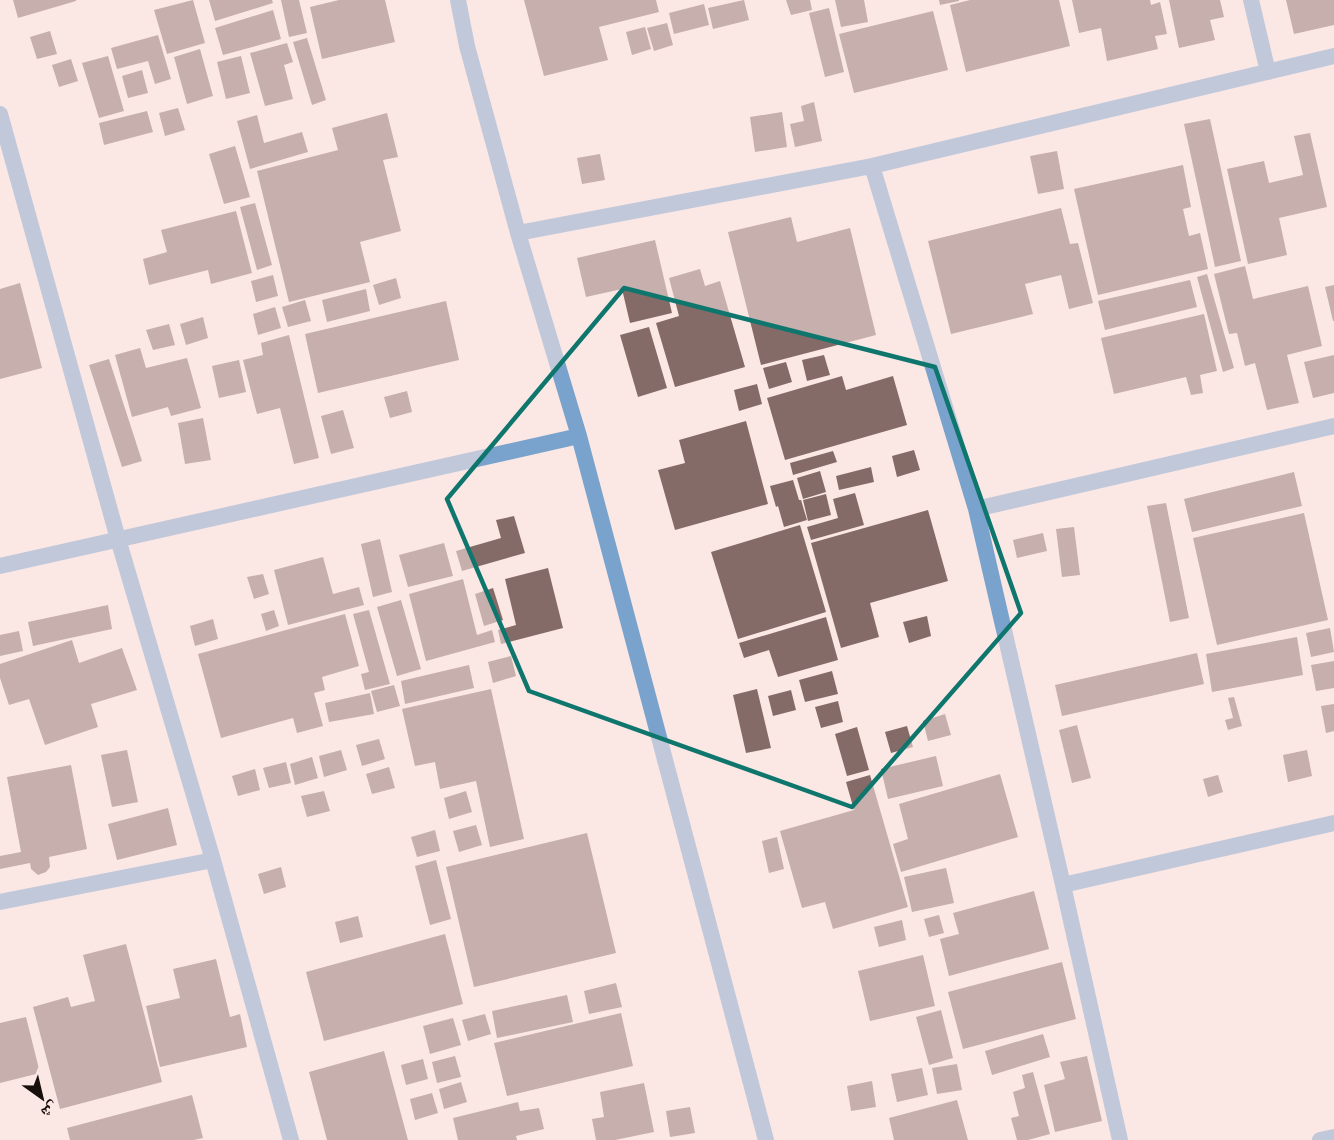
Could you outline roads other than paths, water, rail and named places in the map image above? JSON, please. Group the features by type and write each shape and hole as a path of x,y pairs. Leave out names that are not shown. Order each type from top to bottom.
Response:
{"street":[{"path":"458,0 467,46 518,233 579,436 766,1140"},
{"path":"1251,0 1268,72"},
{"path":"518,233 872,166 1334,56"},
{"path":"0,114 8,176 213,860 291,1140"},
{"path":"872,166 976,509 1064,885 1120,1140"},
{"path":"976,509 1334,426"},
{"path":"0,566 579,436"},
{"path":"1064,885 1334,823"},
{"path":"0,902 213,860"},
{"path":"1320,1140 1334,1137"}]}
